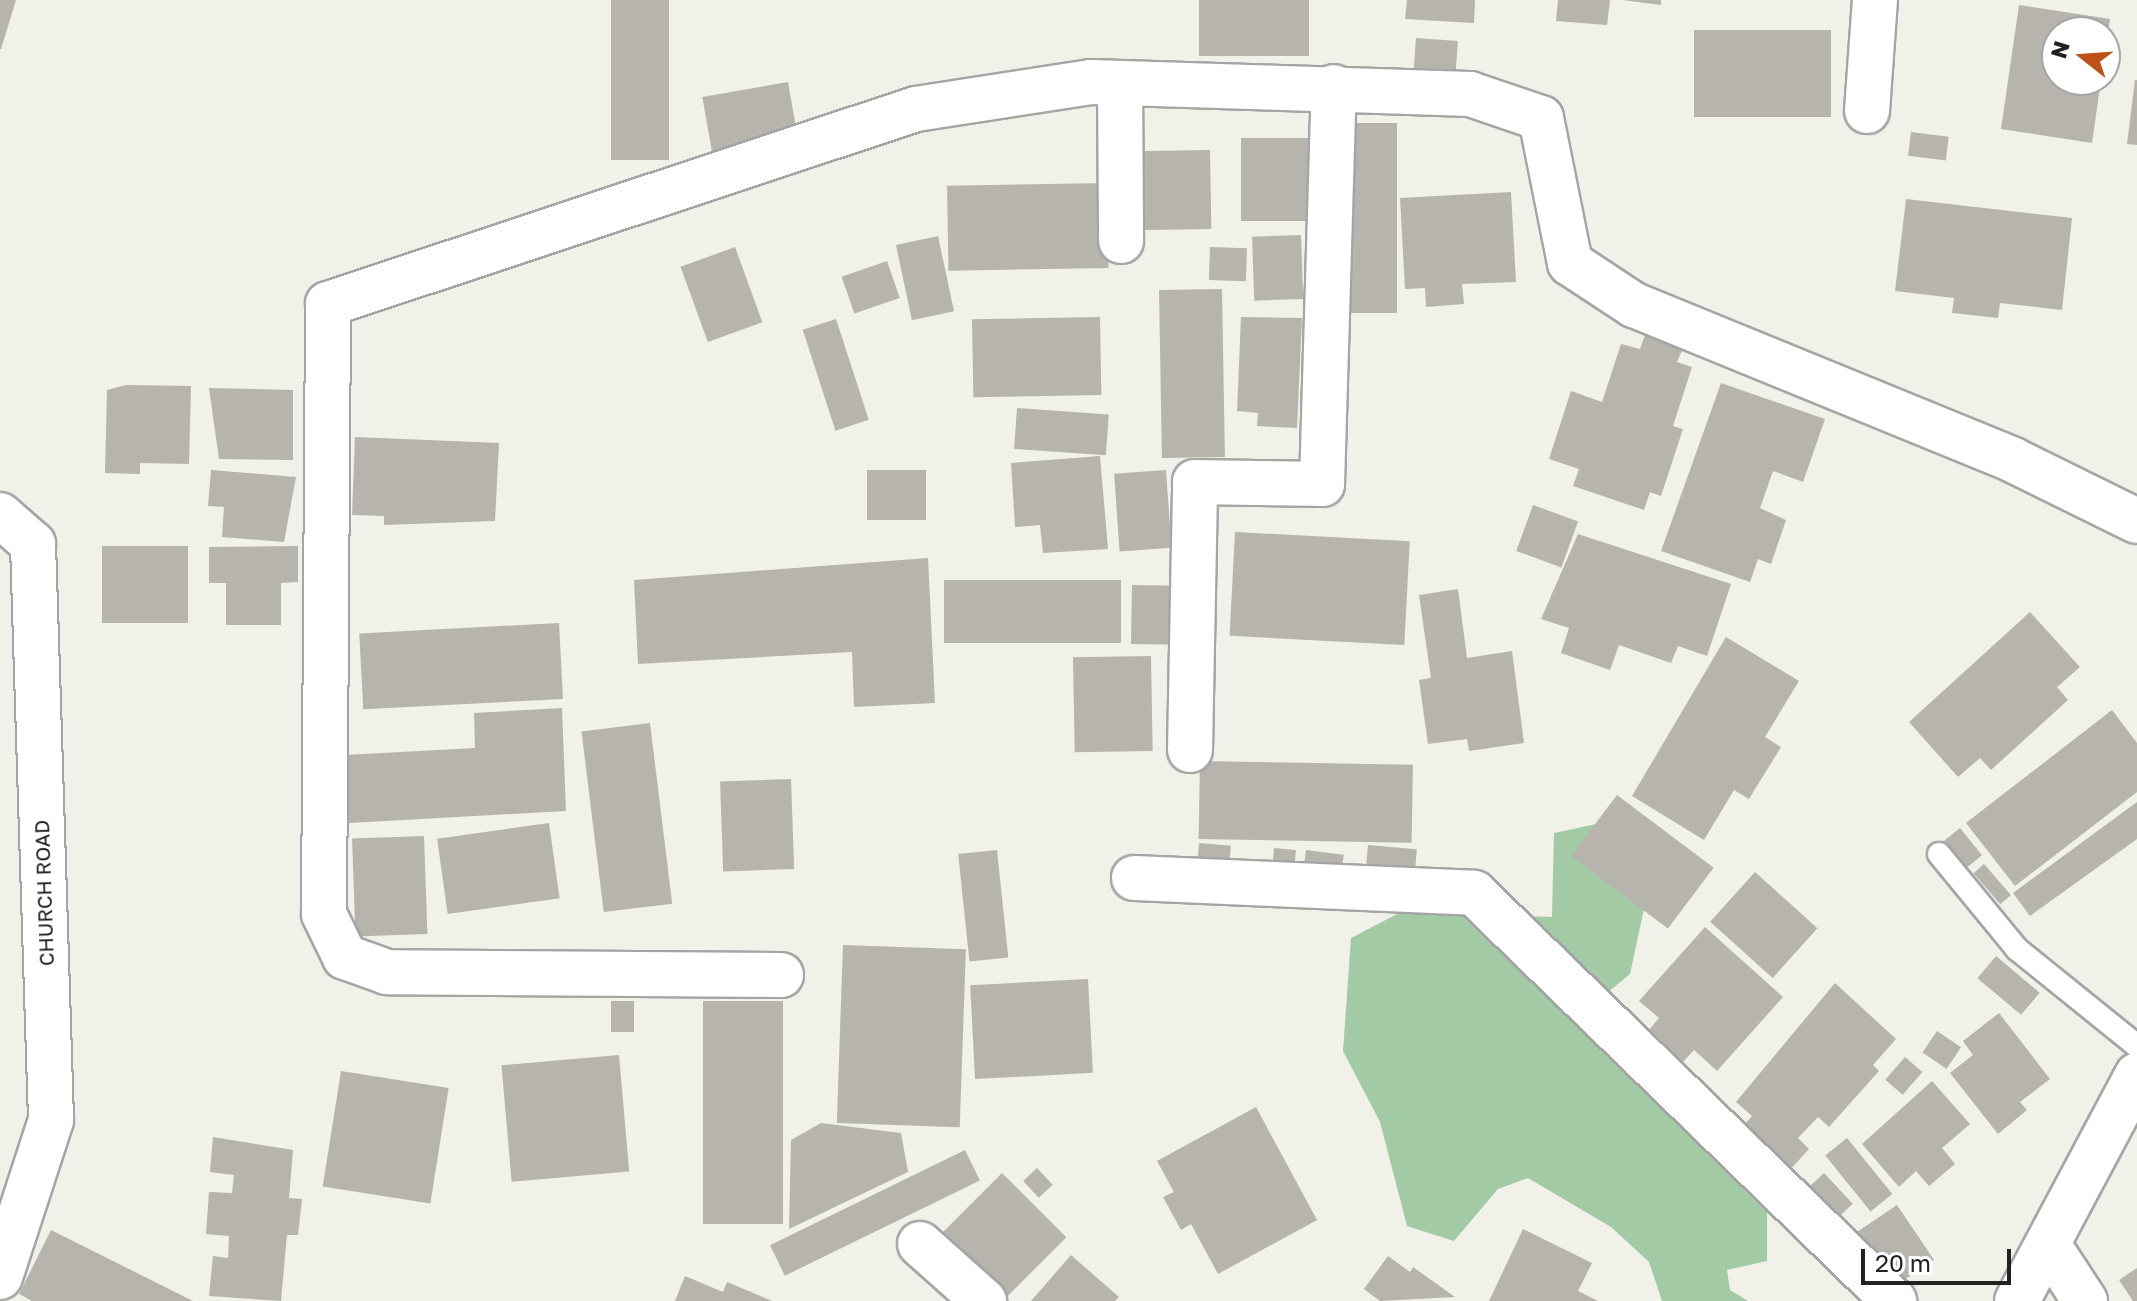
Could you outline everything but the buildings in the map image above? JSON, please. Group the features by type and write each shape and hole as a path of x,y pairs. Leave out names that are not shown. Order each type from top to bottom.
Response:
{"street":[{"path":"1867,111 1875,0"},
{"path":"1120,83 1121,241"},
{"path":"781,975 387,972 345,957 324,914 328,304 916,109 1120,83 1334,87 1470,94 1541,118 1570,263 1634,305 2013,460 2137,521"},
{"path":"1190,750 1195,482 1322,484 1334,87"},
{"name":"CHURCH ROAD","path":"0,515 33,544 51,1120 0,1277"},
{"path":"1134,878 1474,893 1894,1301"},
{"path":"2017,1301 2049,1246 2137,1075"},
{"path":"920,1244 984,1301"},
{"path":"2049,1246 2085,1301"}],"lane":[{"path":"1939,854 2017,949 2137,1046"}],"green space":[{"path":"1601,823 1644,909 1630,974 1601,998 1767,1176 1767,1261 1727,1270 1730,1290 1748,1301 1662,1301 1649,1262 1611,1227 1528,1178 1498,1189 1454,1241 1407,1226 1380,1122 1343,1051 1351,938 1401,912 1552,917 1554,833"}]}
